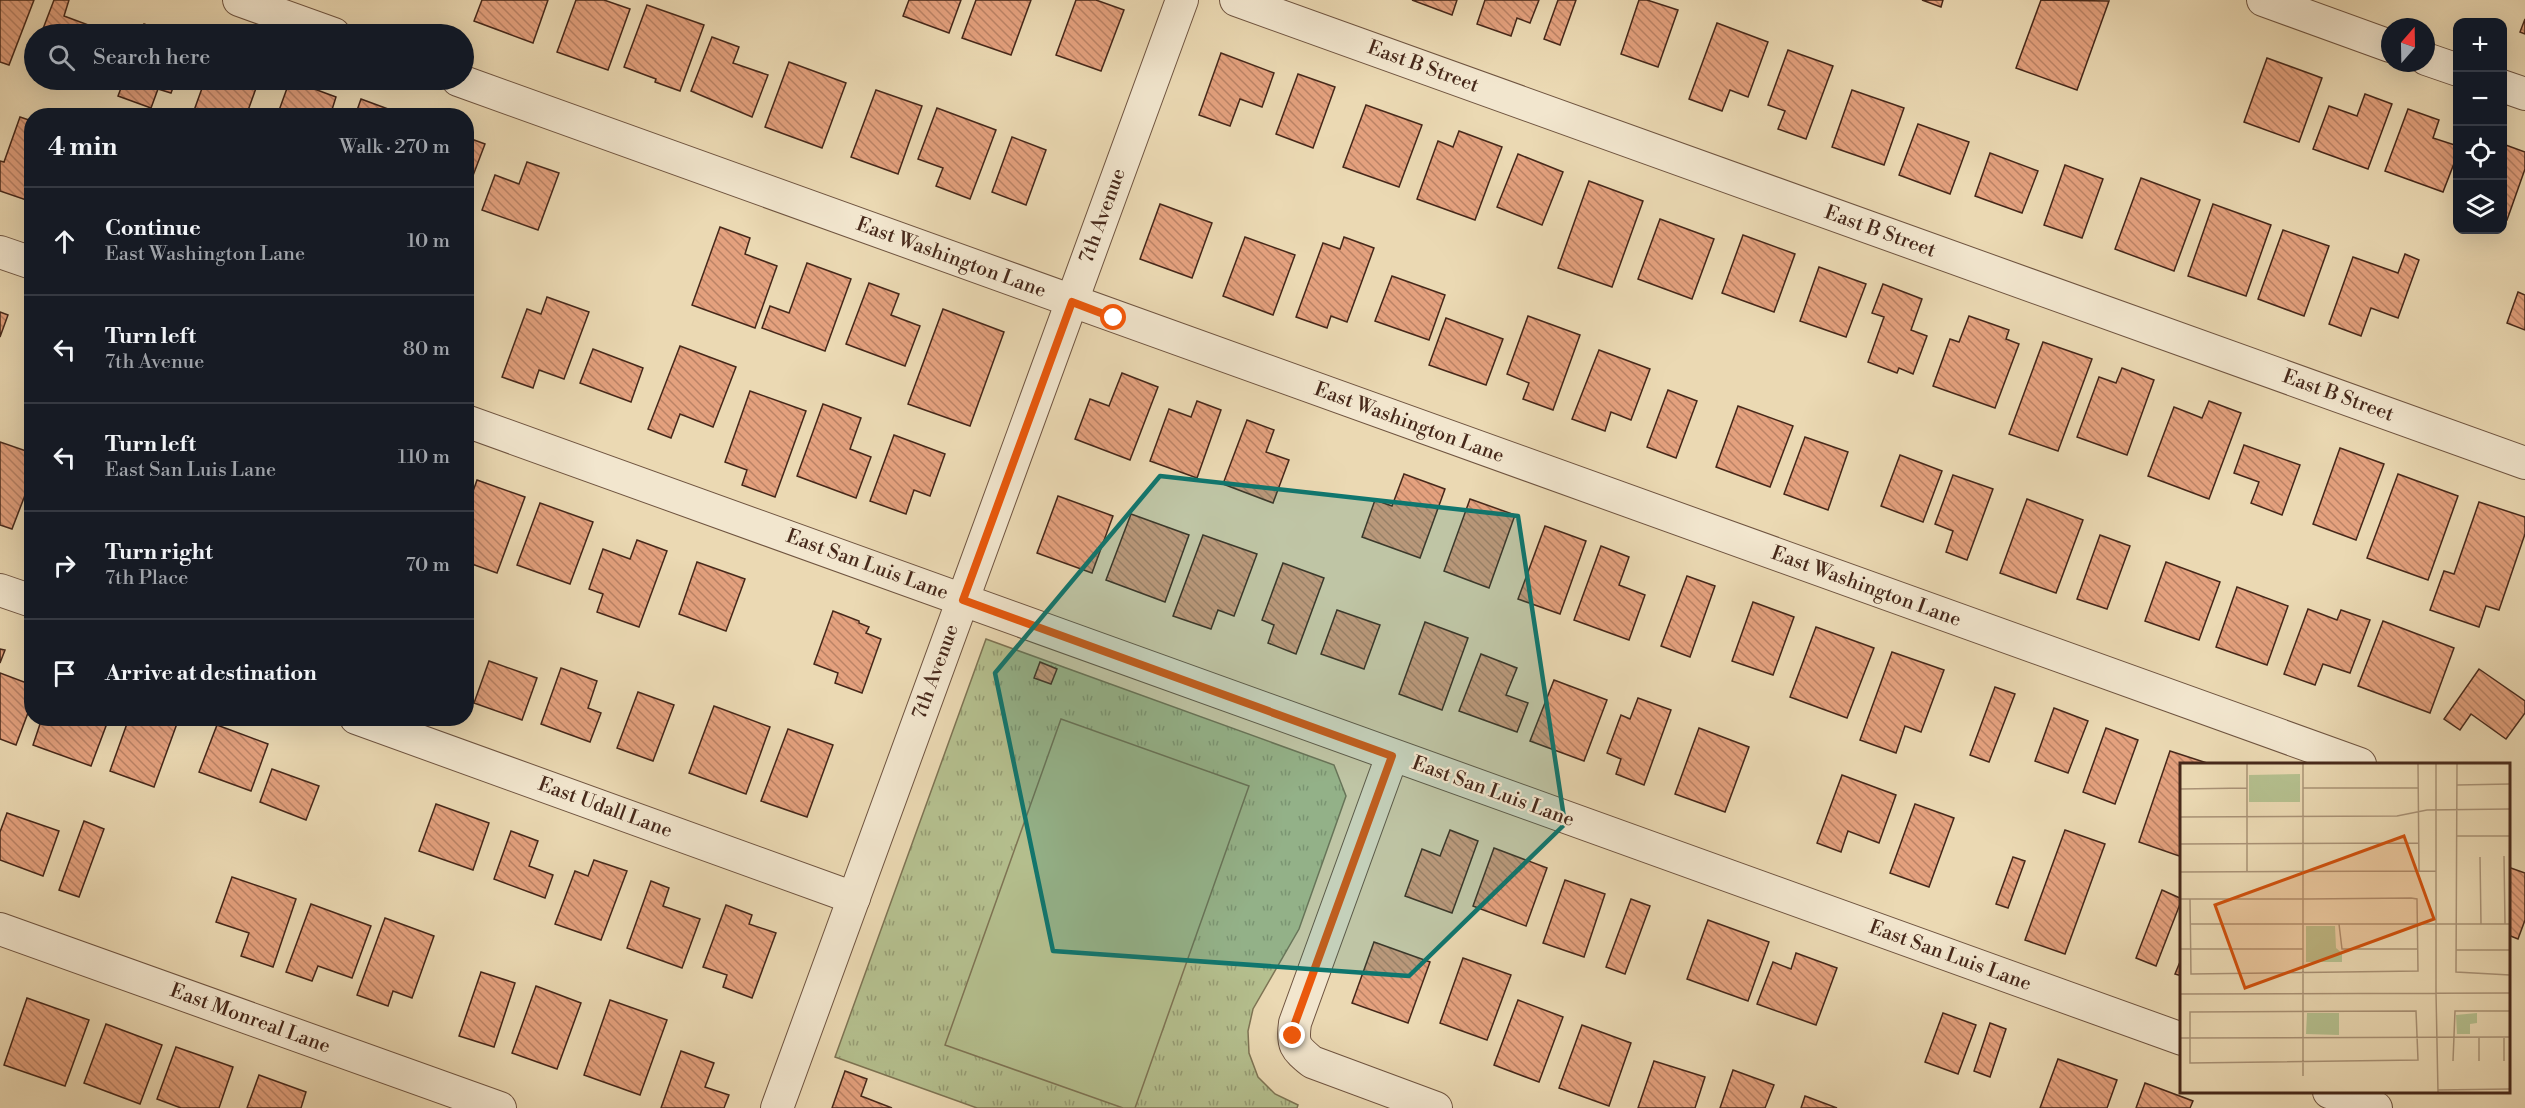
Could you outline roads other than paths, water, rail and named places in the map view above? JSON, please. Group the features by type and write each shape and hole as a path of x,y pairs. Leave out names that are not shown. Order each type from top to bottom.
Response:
{"street":[{"path":"238,0 306,24"},
{"name":"7th Avenue","path":"777,1108 1182,0"},
{"name":"East B Street","path":"1236,0 2525,463"},
{"path":"2263,0 2381,43"},
{"path":"2435,62 2453,69"},
{"name":"East Washington Lane","path":"474,86 2354,763"},
{"path":"2507,88 2525,94"},
{"path":"0,252 24,260"},
{"name":"East San Luis Lane","path":"474,424 2180,1039"},
{"path":"0,590 24,598"},
{"name":"East Udall Lane","path":"378,726 854,898"},
{"path":"1392,756 1295,1023 1293,1036 1296,1049 1311,1062 1436,1108"},
{"name":"East Monreal Lane","path":"0,929 500,1108"},
{"path":"2318,1108 2326,1093"},
{"path":"2330,1093 2376,1108"}]}
